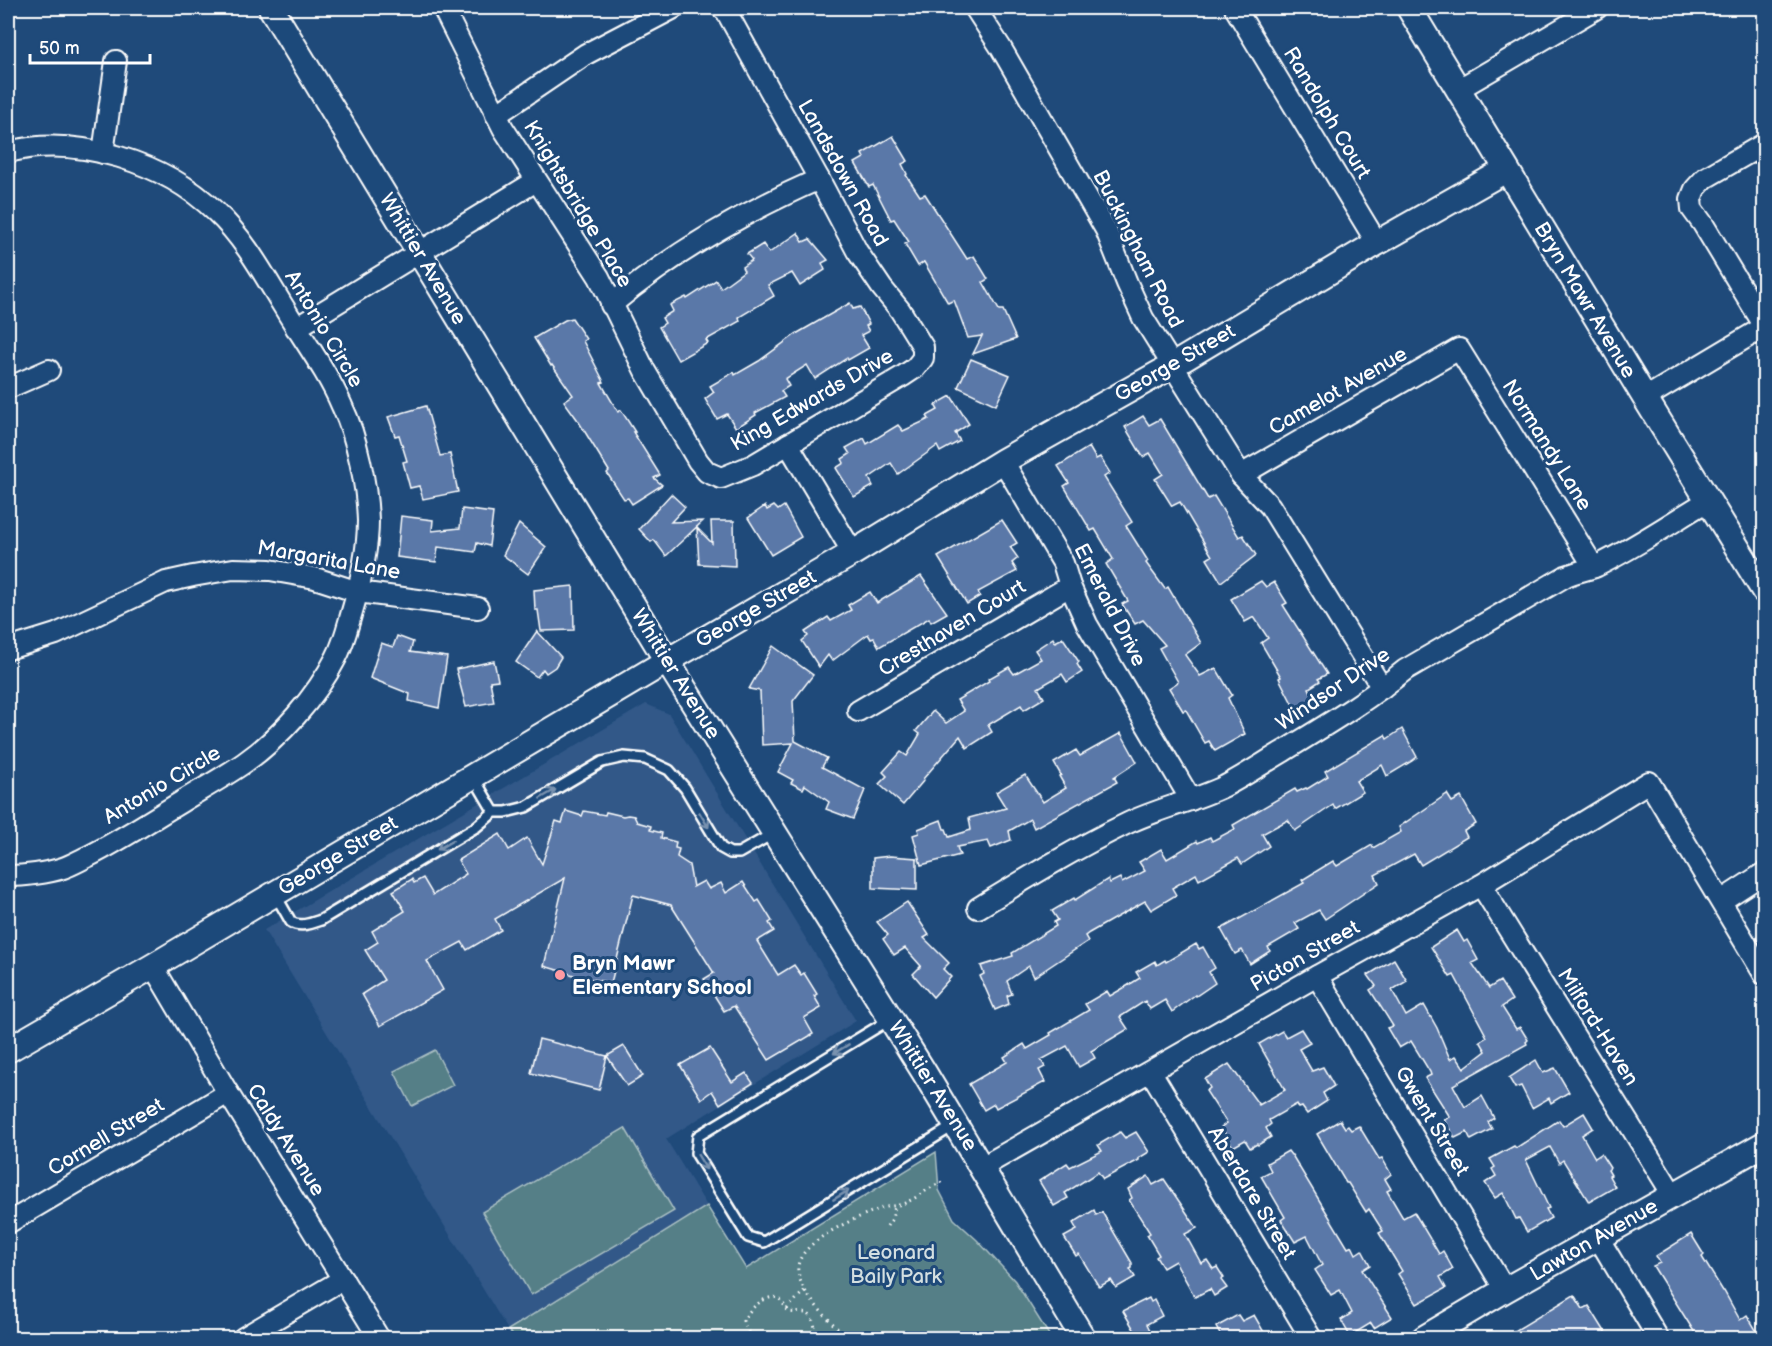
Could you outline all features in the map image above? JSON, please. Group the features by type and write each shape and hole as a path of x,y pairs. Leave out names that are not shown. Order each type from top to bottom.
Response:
{"street":[{"name":"Whittier Avenue","path":"271,8 667,661 957,1125 1083,1338"},
{"name":"Knightsbridge Place","path":"443,8 496,115 536,182 598,277 645,371 698,461 707,472 720,478"},
{"path":"496,115 586,54 673,8"},
{"name":"Landsdown Road","path":"722,8 726,11 857,251 900,310 923,347 923,358"},
{"name":"Buckingham Road","path":"975,8 1001,48 1106,230 1143,318 1241,476 1270,506 1382,688"},
{"name":"Randolph Court","path":"1235,8 1377,243"},
{"name":"Bryn Mawr Avenue","path":"1409,8 1645,398 1763,585"},
{"path":"1459,89 1597,8"},
{"path":"103,153 116,61"},
{"path":"1645,398 1764,326 1692,209 1690,199 1705,178 1764,144"},
{"name":"Antonio Circle","path":"8,152 62,146 103,153 147,166 171,178 216,212 237,235 329,379 344,408 363,475 368,521 358,592 336,657 312,696 282,730 244,763 112,844 63,868 8,876"},
{"name":"George Street","path":"8,1050 853,553 1004,461 1172,366 1377,243 1506,170"},
{"path":"612,305 641,281 707,236 776,198 819,179"},
{"path":"296,328 536,182"},
{"name":"Camelot Avenue","path":"1241,476 1459,349"},
{"name":"Normandy Lane","path":"1459,349 1594,567"},
{"name":"King Edwards Drive","path":"720,478 753,465 903,376 915,368 923,358"},
{"path":"8,388 49,370"},
{"path":"788,444 853,553"},
{"name":"Emerald Drive","path":"1004,461 1063,563 1070,586 1087,624 1191,800"},
{"name":"Windsor Drive","path":"978,908 1080,847 1162,808 1191,800 1226,786 1350,711 1405,670 1566,576 1594,567 1617,555 1709,500"},
{"name":"Margarita Lane","path":"8,649 56,634 166,582 233,569 270,570 315,578 358,592 478,608"},
{"name":"Cresthaven Court","path":"858,711 1070,586"},
{"name":"Picton Street","path":"982,1167 1482,885 1649,782 1720,901"},
{"path":"1764,873 1720,901 1764,974"},
{"name":"Milford-Haven","path":"1482,885 1673,1195"},
{"name":"Caldy Avenue","path":"153,966 228,1093 379,1338"},
{"name":"Gwent Street","path":"1317,976 1505,1290"},
{"name":"Aberdare Street","path":"1151,1072 1311,1338"},
{"name":"Cornell Street","path":"8,1223 228,1093"},
{"name":"Lawton Avenue","path":"1424,1338 1764,1144"},
{"path":"1599,1239 1658,1338"},
{"path":"243,1338 343,1279"}],"lane":[{"path":"274,894 291,922 309,924 321,920 476,827 494,813 506,813 526,807 602,762 624,757 645,759 669,770 685,788 721,848 730,853 739,853 774,833"},
{"path":"472,776 494,813"},
{"path":"891,1018 698,1136 696,1153 748,1237 764,1242 957,1125"}],"path":[{"path":"845,1338 805,1290 797,1268 800,1258 816,1241 834,1229 885,1207 906,1203 945,1181"},
{"path":"887,1226 892,1219 895,1206"},
{"path":"787,1309 805,1290"},
{"path":"751,1338 743,1321 745,1317 760,1302 773,1296 780,1298 789,1312 805,1312 811,1316 815,1328 808,1338"}],"shaded area":[{"name":"Bryn Mawr Elementary School","path":"646,704 669,714 856,1021 666,1139 707,1206 508,1330 264,930"}],"green space":[{"path":"435,1050 453,1085 412,1106 394,1071"},
{"path":"625,1128 674,1211 531,1295 482,1212"},
{"name":"Leonard Baily Park","path":"936,1152 939,1190 954,1219 1015,1281 1051,1338 514,1338 508,1330 707,1206 746,1269"}],"building":[{"path":"893,136 908,161 902,164 906,175 920,196 925,194 967,259 974,256 988,279 983,282 999,310 1003,310 1016,339 973,354 982,336 968,338 954,300 948,303 924,262 918,266 905,244 909,242 894,219 891,220 873,185 869,187 855,163 864,158 862,154"},
{"path":"798,233 803,242 810,239 828,260 822,263 825,270 800,286 792,273 768,285 774,296 739,317 740,321 706,340 708,343 678,360 659,327 665,323 662,318 673,311 670,305 686,297 687,299 716,280 721,288 744,271 742,267 752,260 747,254 763,244 769,253"},
{"path":"850,303 853,309 860,307 869,324 866,326 869,331 861,335 869,348 848,360 847,358 815,379 807,365 785,379 789,386 781,391 785,397 755,413 756,415 736,428 727,414 717,419 705,399 714,392 710,386 759,361 796,334"},
{"path":"572,318 586,339 583,341 604,382 601,383 618,412 621,410 660,475 654,478 662,485 632,504 628,498 624,499 607,473 609,471 564,401 573,395 534,338"},
{"path":"971,359 1010,375 996,405 958,387"},
{"path":"951,396 969,424 955,433 960,441 940,452 937,446 898,474 891,463 869,478 873,486 854,497 836,468 844,463 842,459 850,454 846,448 864,438 867,444 898,425 903,431 929,419 927,416 938,410 935,405"},
{"path":"426,406 440,456 450,454 458,492 423,499 419,486 410,488 403,462 407,461 399,435 395,436 388,417"},
{"path":"1143,416 1149,425 1160,419 1208,499 1214,496 1239,537 1243,535 1256,555 1221,582 1207,559 1212,556 1180,502 1172,506 1155,479 1163,474 1150,453 1143,457 1125,427"},
{"path":"1089,447 1096,459 1100,457 1110,473 1104,477 1132,522 1126,526 1148,561 1146,563 1165,589 1168,587 1201,643 1185,655 1200,676 1216,668 1232,695 1228,698 1245,734 1215,751 1209,741 1205,743 1186,710 1183,711 1169,688 1178,682 1159,648 1165,645 1143,620 1135,624 1122,604 1128,601 1106,564 1113,559 1095,529 1091,531 1064,486 1069,483 1058,466"},
{"path":"671,494 685,507 671,522 703,521 666,556 654,540 651,542 639,529"},
{"path":"765,506 767,510 774,506 778,510 784,506 801,537 771,555 748,518"},
{"path":"462,509 493,513 489,546 477,543 475,552 438,547 436,562 397,557 401,516 433,520 432,531 460,528"},
{"path":"1002,520 1017,543 1010,547 1018,558 1012,563 1017,571 978,592 980,596 967,604 938,557"},
{"path":"711,521 734,521 735,566 699,564 697,528 712,543"},
{"path":"519,524 546,547 528,574 503,555"},
{"path":"921,576 947,613 931,622 929,618 879,647 874,638 871,639 868,634 832,661 828,655 819,667 802,641 808,636 805,632 828,617 831,621 851,610 848,605 870,592 877,603"},
{"path":"1261,581 1266,587 1274,582 1287,603 1283,605 1327,674 1309,688 1314,698 1295,709 1279,678 1281,677 1261,643 1268,638 1254,617 1245,622 1231,599"},
{"path":"573,586 574,630 541,631 538,610 535,610 534,590"},
{"path":"537,631 561,657 555,667 546,673 543,669 537,677 516,662"},
{"path":"397,636 413,642 410,652 447,657 439,708 409,701 410,694 370,678 381,643 393,647"},
{"path":"1053,638 1055,642 1063,638 1079,662 1077,664 1082,672 1067,682 1062,674 1038,688 1044,698 1024,710 1021,705 988,725 992,732 967,748 960,736 903,805 879,784 887,776 883,772 901,752 907,756 920,734 916,731 933,711 946,723 964,711 957,700 1009,667 1014,674 1041,659 1035,650"},
{"path":"773,646 813,675 793,701 795,741 827,758 822,767 865,790 853,819 826,809 829,802 805,785 803,789 791,783 793,780 778,772 793,743 762,745 760,691 749,689"},
{"path":"494,661 498,680 490,681 494,702 466,707 456,669"},
{"path":"1402,729 1417,757 1412,761 1387,776 1382,765 1356,781 1363,792 1335,809 1333,805 1295,831 1288,820 1262,834 1269,846 1242,864 1238,858 1199,880 1196,874 1172,888 1176,895 1151,910 1145,901 1089,933 1085,936 1088,941 1034,977 1029,966 1007,981 1012,994 1007,996 1009,1004 995,1010 980,976 984,974 981,966 1013,956 1012,953 1056,926 1054,922 1058,920 1052,911 1074,898 1075,900 1108,879 1110,883 1120,878 1122,883 1145,871 1139,862 1161,849 1167,859 1197,841 1198,843 1210,837 1212,841 1235,829 1233,825 1295,789 1297,792 1307,789 1328,776 1325,771 1385,735 1387,739"},
{"path":"1121,733 1137,762 1114,777 1117,782 1034,828 1030,819 1009,831 1011,840 991,848 988,841 957,847 960,855 921,865 913,835 919,833 918,829 941,820 949,837 971,830 969,818 1006,808 996,792 1025,775 1043,802 1066,788 1054,763 1076,750 1080,756"},
{"path":"1447,794 1452,802 1461,797 1476,824 1464,831 1467,837 1421,865 1414,854 1375,875 1379,883 1325,919 1319,910 1295,923 1299,929 1268,947 1270,951 1250,964 1242,950 1235,954 1221,929 1304,883 1302,880 1333,861 1337,866 1372,845 1373,848 1401,832 1399,827"},
{"path":"566,811 582,816 584,811 605,815 606,812 634,816 637,822 651,826 650,830 662,833 661,838 676,842 675,848 679,849 677,857 689,865 693,887 704,881 709,889 721,883 726,893 743,882 756,902 759,900 772,921 769,923 774,931 757,941 778,975 794,965 801,975 804,973 817,994 814,996 821,1008 804,1018 813,1034 769,1060 734,1006 724,1011 704,979 714,973 671,905 633,895 611,983 544,966 565,878 495,919 501,930 467,950 462,942 427,961 443,990 380,1026 362,994 384,980 365,950 378,942 372,931 405,911 393,891 412,879 414,883 423,878 433,895 466,874 458,860 500,834 509,850 527,838 542,864 556,821 562,823"},
{"path":"890,856 917,858 917,890 873,888 873,858"},
{"path":"907,902 929,935 924,938 949,963 943,969 951,977 933,997 913,974 921,966 905,948 894,955 883,939 888,935 877,922"},
{"path":"1457,930 1464,942 1467,940 1478,960 1472,963 1489,988 1500,981 1512,1000 1502,1007 1516,1029 1520,1027 1528,1040 1527,1044 1453,1085 1465,1107 1482,1096 1494,1118 1488,1122 1492,1129 1471,1140 1467,1132 1455,1138 1444,1120 1450,1117 1425,1078 1431,1075 1430,1072 1411,1041 1399,1048 1387,1028 1393,1026 1370,990 1376,986 1368,975 1394,959 1407,981 1392,990 1406,1016 1424,1005 1450,1059 1456,1056 1464,1068 1486,1051 1480,1041 1487,1037 1454,975 1450,977 1431,947"},
{"path":"1196,944 1199,949 1203,947 1215,968 1209,972 1215,983 1172,1012 1165,1000 1150,1009 1145,1001 1120,1017 1128,1029 1091,1051 1095,1058 1079,1067 1067,1046 1041,1060 1045,1067 1039,1070 1045,1082 996,1108 994,1104 984,1110 969,1084 1007,1062 1004,1057 1024,1044 1027,1049 1089,1010 1085,1004 1107,991 1110,996 1140,978 1136,972 1155,961 1157,965 1165,960 1166,962"},
{"path":"1301,1029 1310,1043 1299,1049 1312,1071 1323,1067 1334,1086 1323,1093 1327,1101 1307,1114 1297,1104 1269,1120 1271,1124 1266,1128 1271,1137 1250,1148 1245,1140 1233,1147 1221,1127 1227,1123 1206,1091 1210,1088 1205,1079 1229,1064 1259,1105 1285,1090 1259,1044 1282,1031 1286,1037"},
{"path":"539,1039 607,1056 599,1090 531,1073"},
{"path":"624,1046 643,1076 627,1086 607,1056"},
{"path":"710,1048 732,1082 746,1073 753,1083 720,1104 712,1091 701,1099 680,1065"},
{"path":"1536,1060 1543,1073 1555,1068 1569,1092 1551,1103 1549,1098 1532,1108 1521,1086 1515,1088 1509,1078"},
{"path":"1584,1113 1593,1128 1582,1135 1595,1158 1601,1154 1610,1168 1608,1170 1611,1175 1609,1176 1615,1187 1589,1202 1563,1160 1559,1163 1550,1147 1526,1160 1549,1208 1546,1209 1551,1218 1527,1232 1519,1218 1516,1219 1503,1193 1495,1198 1485,1183 1496,1176 1492,1169 1495,1167 1490,1159 1514,1146 1516,1148 1559,1120 1563,1126"},
{"path":"1340,1120 1345,1128 1348,1126 1351,1130 1359,1126 1391,1174 1385,1179 1391,1189 1387,1191 1403,1218 1414,1212 1439,1254 1443,1251 1453,1269 1440,1277 1446,1288 1417,1304 1398,1274 1402,1271 1379,1233 1383,1231 1369,1209 1366,1212 1346,1183 1317,1134"},
{"path":"1120,1132 1125,1138 1136,1132 1149,1152 1139,1160 1103,1179 1098,1172 1065,1193 1068,1198 1054,1206 1039,1181 1067,1163 1070,1167 1102,1151 1098,1145"},
{"path":"1288,1151 1348,1248 1352,1246 1356,1254 1362,1250 1370,1265 1362,1270 1392,1317 1374,1328 1371,1323 1350,1336 1341,1320 1352,1313 1340,1290 1331,1295 1315,1270 1322,1265 1307,1236 1295,1242 1281,1220 1285,1217 1261,1176 1271,1171 1267,1163"},
{"path":"1148,1176 1153,1185 1164,1179 1197,1228 1185,1234 1201,1263 1207,1260 1213,1269 1217,1267 1224,1278 1221,1280 1227,1288 1214,1296 1210,1289 1195,1297 1175,1261 1163,1268 1156,1257 1159,1255 1147,1235 1150,1233 1129,1200 1132,1198 1128,1189"},
{"path":"1094,1210 1096,1215 1102,1212 1132,1263 1130,1269 1135,1277 1116,1288 1111,1280 1099,1287 1079,1254 1076,1256 1064,1237 1077,1230 1073,1223"},
{"path":"1691,1234 1704,1255 1702,1257 1740,1320 1747,1315 1761,1338 1698,1338 1653,1266 1660,1263 1656,1256"},
{"path":"1574,1295 1583,1309 1589,1306 1609,1338 1503,1338"},
{"path":"1149,1298 1151,1302 1154,1300 1162,1316 1147,1324 1154,1338 1139,1338 1123,1311"},
{"path":"1238,1315 1242,1321 1254,1315 1265,1334 1258,1338 1222,1338 1216,1327"}],"place":[{"name":"Bryn Mawr Elementary School","path":"560,975"}]}
